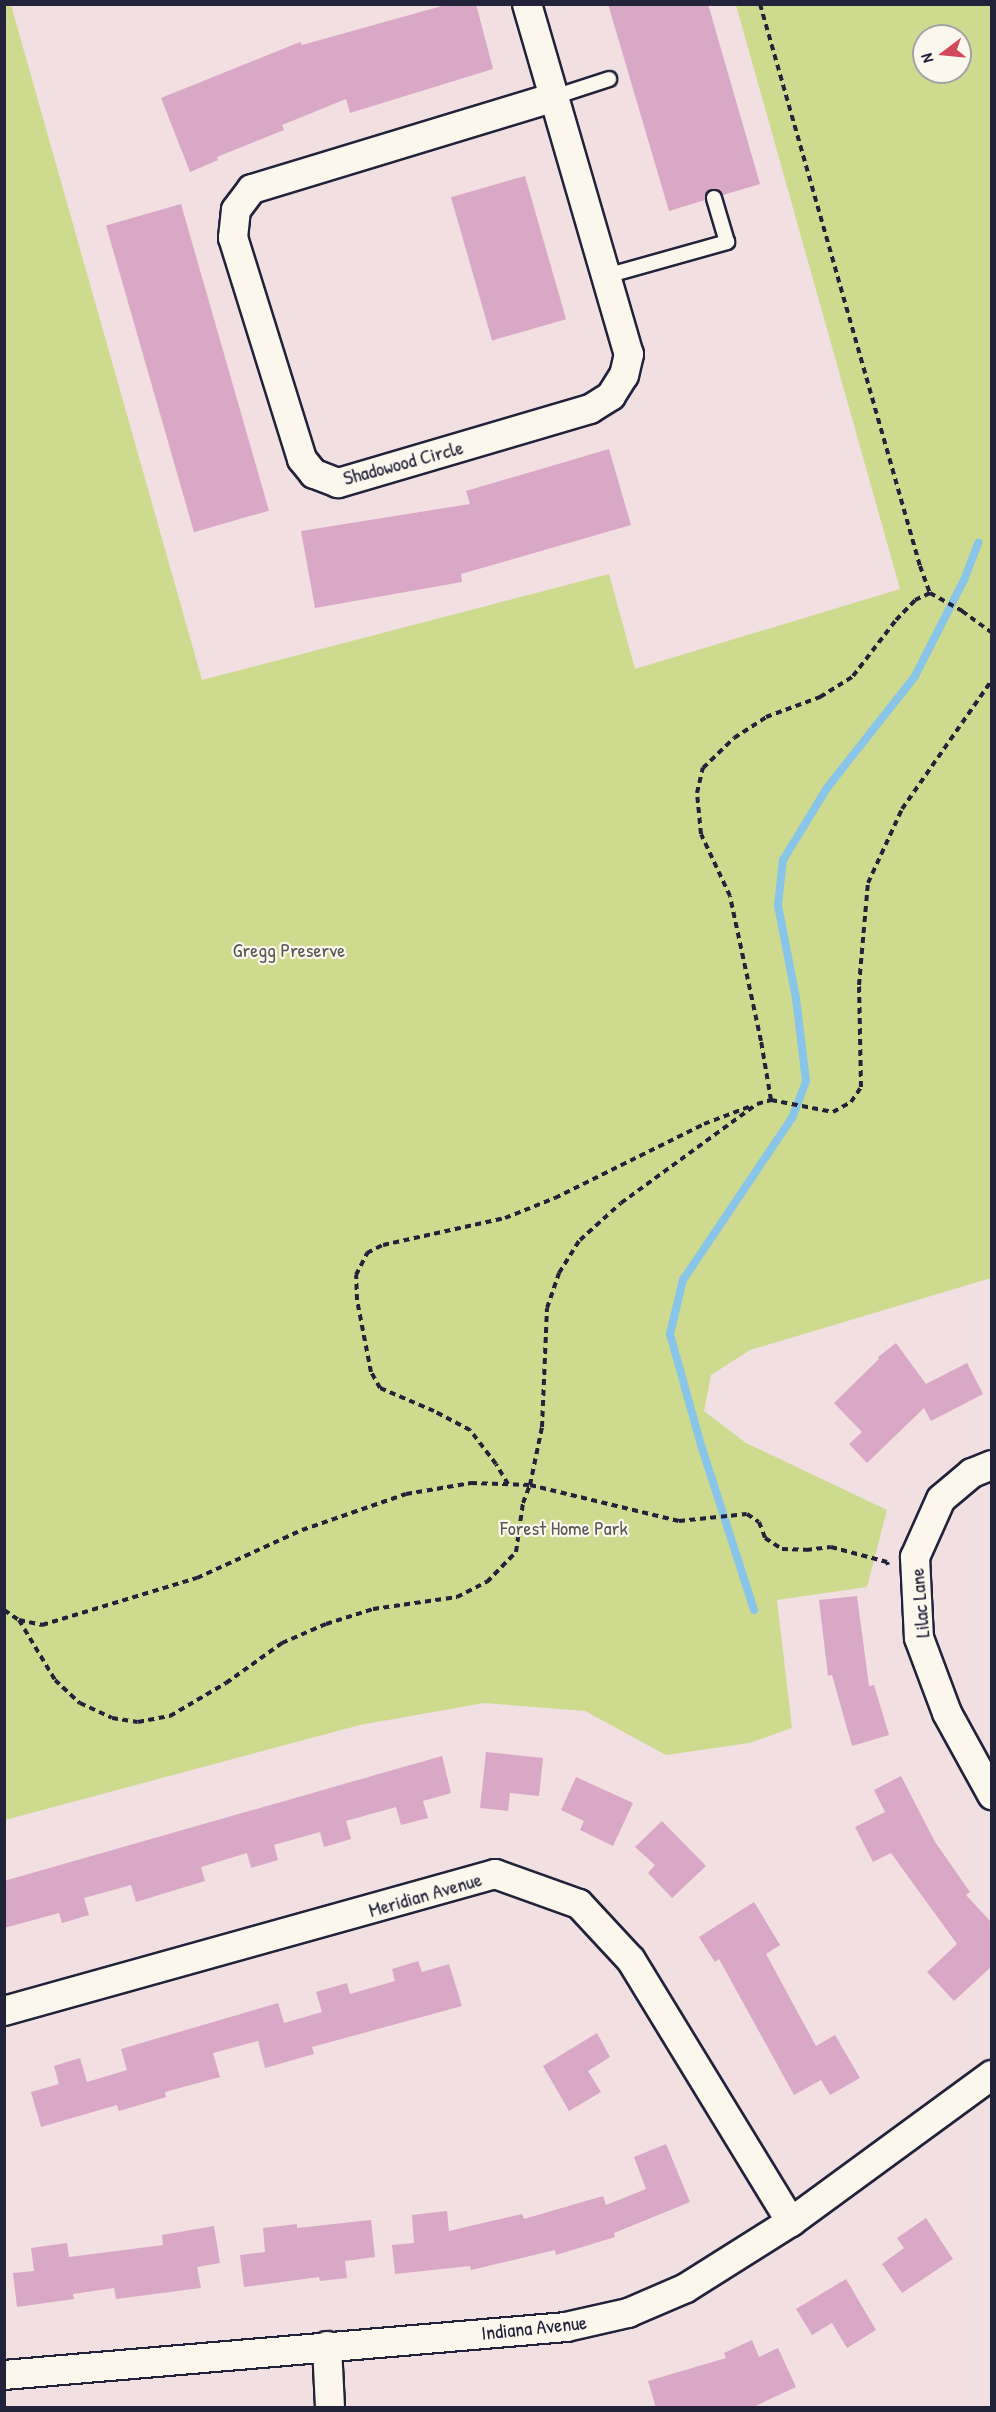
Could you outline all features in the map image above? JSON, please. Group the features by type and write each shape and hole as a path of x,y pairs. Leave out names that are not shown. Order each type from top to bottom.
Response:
{"street":[{"name":"Shadowood Circle","path":"527,4 629,354 624,375 611,396 590,409 338,483 314,474 302,459 233,238 236,210 252,189 554,97"},
{"name":"Lilac Lane","path":"992,1465 972,1473 941,1498 915,1557 920,1638 947,1713 992,1795"},
{"name":"Meridian Avenue","path":"4,2011 495,1874 579,1904 631,1960 790,2222"},
{"name":"Indiana Avenue","path":"4,2375 566,2327 628,2313 686,2288 790,2222 992,2075"},
{"path":"327,2346 330,2408"}],"lane":[{"path":"554,97 609,79"},
{"path":"606,276 727,242 714,198"}],"path":[{"path":"760,4 913,544 930,593 962,611 992,633"},
{"path":"771,1100 730,896 701,834 697,802 703,768 734,738 758,722 820,697 853,676 915,600 930,593"},
{"path":"507,1484 496,1464 470,1430 434,1411 380,1388 371,1372 357,1300 356,1275 367,1252 383,1245 458,1231 505,1218 555,1198 704,1124 757,1104 771,1100 833,1112 851,1102 861,1087 859,985 868,883 902,809 992,680"},
{"path":"4,1610 18,1620 55,1680 80,1703 112,1718 138,1722 170,1716 226,1683 282,1643 326,1624 373,1609 457,1597 487,1582 516,1552 523,1503 530,1485 542,1427 547,1308 559,1273 580,1240 621,1203 757,1104"},
{"path":"18,1620 42,1625 197,1578 302,1530 406,1494 471,1483 530,1485 679,1521 747,1514 759,1522 765,1538 782,1549 806,1550 831,1546 887,1562 889,1574"}],"green space":[{"path":"5,4 11,5 202,680 609,574 635,669 900,589 736,5 991,5 991,1278 750,1350 711,1375 704,1411 746,1443 887,1510 867,1587 777,1600 792,1728 749,1743 666,1755 585,1711 484,1703 360,1725 5,1820"}],"building":[{"path":"449,4 476,4 493,69 350,113 346,99 282,125 284,130 217,157 218,160 190,172 161,98 300,42 302,45"},
{"path":"608,4 708,4 760,184 723,195 717,189 711,190 705,195 705,200 669,211"},
{"path":"525,176 566,319 492,340 451,197"},
{"path":"181,204 269,511 194,532 106,225"},
{"path":"609,449 631,525 461,574 462,582 315,608 301,531 470,504 466,491"},
{"path":"896,1343 926,1384 967,1363 983,1394 931,1421 924,1408 867,1463 849,1444 862,1432 834,1403 879,1359 878,1357"},
{"path":"857,1596 869,1686 874,1685 889,1735 852,1746 832,1675 828,1676 819,1600"},
{"path":"486,1752 543,1758 539,1796 510,1793 508,1811 480,1808"},
{"path":"442,1756 451,1793 423,1801 428,1818 401,1825 396,1807 346,1821 351,1839 324,1847 320,1832 274,1845 278,1860 251,1868 247,1853 201,1867 205,1881 136,1902 131,1885 84,1898 89,1915 62,1923 59,1913 4,1928 4,1881"},
{"path":"901,1776 935,1842 970,1892 966,1895 992,1923 992,1966 954,2001 927,1972 957,1944 891,1853 873,1862 855,1827 885,1812 874,1790"},
{"path":"576,1777 633,1803 613,1846 580,1830 584,1821 561,1810"},
{"path":"662,1821 706,1866 672,1898 648,1873 655,1865 635,1847"},
{"path":"754,1902 780,1945 766,1954 816,2046 835,2035 860,2078 830,2095 821,2080 794,2095 719,1959 715,1962 699,1937"},
{"path":"418,1961 422,1972 449,1964 462,2006 312,2047 314,2054 265,2068 258,2041 213,2053 220,2077 165,2092 166,2097 119,2111 117,2105 41,2127 31,2092 59,2084 54,2066 80,2058 87,2082 127,2070 121,2049 278,2003 284,2023 322,2012 316,1992 347,1983 350,1994 395,1981 392,1969"},
{"path":"597,2033 610,2057 588,2071 601,2092 569,2111 543,2066"},
{"path":"666,2144 690,2202 614,2233 615,2237 556,2255 555,2250 471,2270 470,2266 395,2274 392,2245 414,2243 412,2215 447,2211 449,2231 522,2214 524,2219 603,2196 606,2205 646,2189 634,2157"},
{"path":"926,2218 953,2259 902,2293 882,2264 904,2248 897,2238"},
{"path":"371,2220 375,2257 345,2261 347,2278 320,2281 319,2277 244,2287 240,2255 265,2252 263,2228 297,2224 297,2228"},
{"path":"214,2226 220,2263 197,2267 201,2288 116,2299 114,2288 73,2294 74,2299 17,2307 13,2273 34,2271 31,2248 67,2243 69,2257 163,2245 162,2235"},
{"path":"846,2279 876,2330 847,2348 832,2323 812,2335 796,2309"},
{"path":"752,2340 759,2357 778,2348 796,2387 751,2408 656,2408 648,2381 726,2358 724,2353"}],"waterway":[{"path":"754,1610 701,1445 670,1334 683,1280 792,1118 806,1081 796,998 778,905 783,860 827,788 915,676 964,580 978,543"}],"park label":[{"name":"Gregg Preserve","path":"289,949"},
{"name":"Forest Home Park","path":"564,1527"}]}
